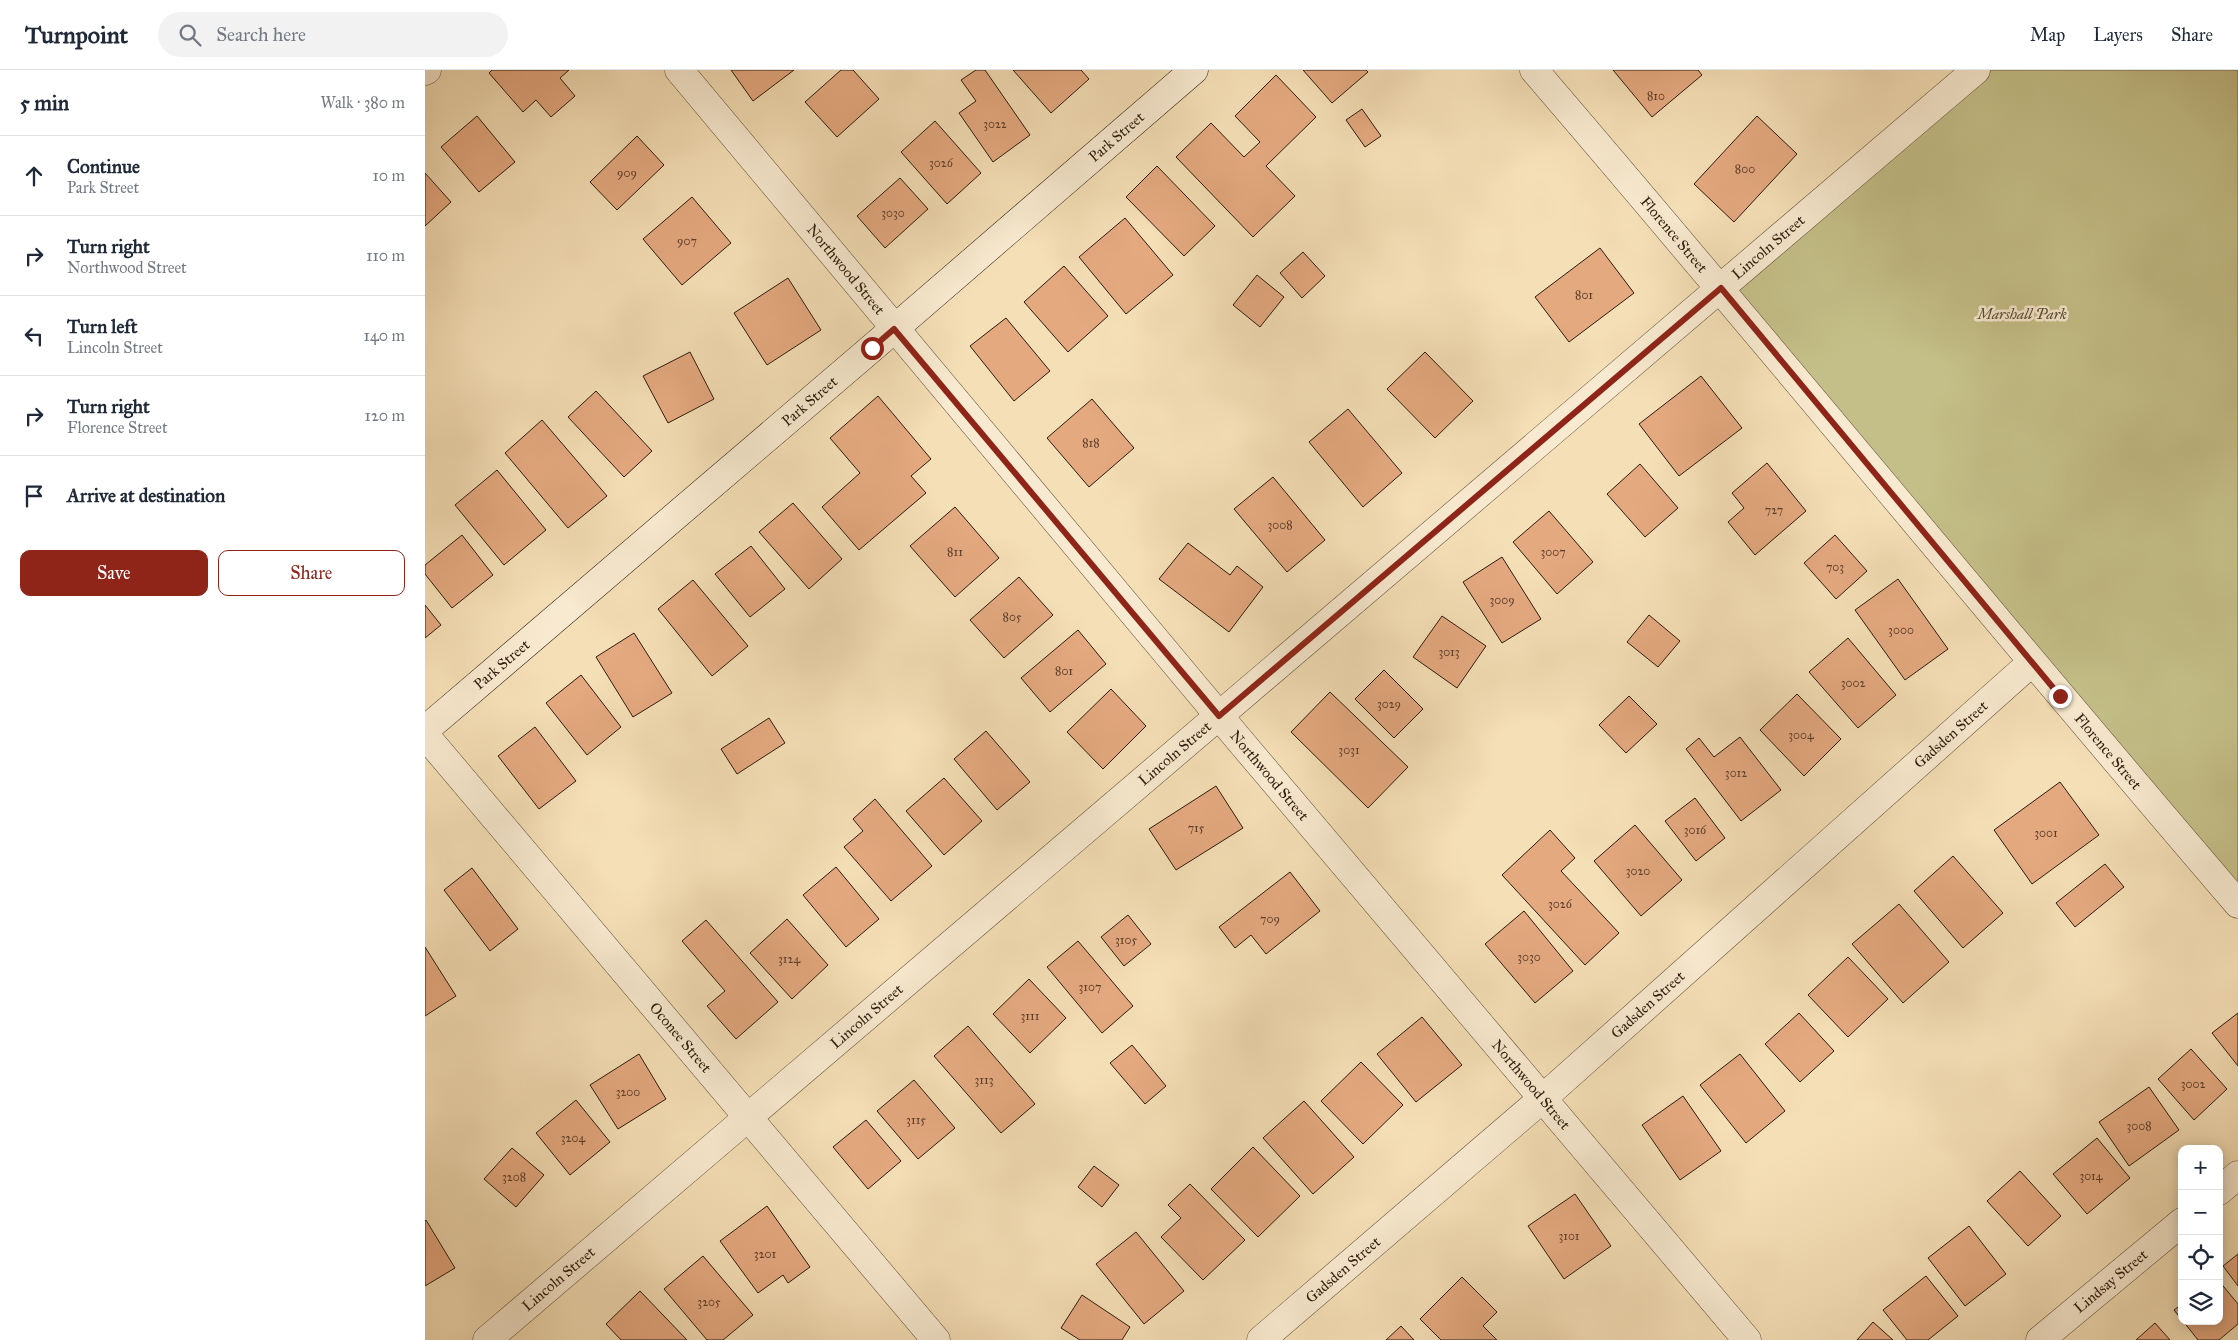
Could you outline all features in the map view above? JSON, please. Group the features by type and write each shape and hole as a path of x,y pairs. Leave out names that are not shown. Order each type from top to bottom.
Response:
{"street":[{"name":"Northwood Street","path":"679,70 1219,716 1747,1340"},
{"name":"Park Street","path":"425,730 894,329 1193,70"},
{"name":"Florence Street","path":"1534,70 1721,288 2031,663 2238,904"},
{"name":"Lincoln Street","path":"487,1340 1976,70"},
{"name":"Gadsden Street","path":"1261,1340 1542,1099 2031,663"},
{"name":"Oconee Street","path":"425,735 936,1340"},
{"path":"2220,1190 2238,1175"},
{"name":"Lindsay Street","path":"2040,1340 2178,1225"}],"green space":[{"name":"Marshall Park","path":"1976,70 2238,70 2238,904 1720,288"}],"building":[{"path":"492,70 569,70 560,78 575,96 551,117 536,100 523,112 489,73"},
{"path":"731,70 794,70 753,101"},
{"path":"841,70 853,70 879,99 837,137 805,102"},
{"path":"976,70 985,70 1030,135 993,162 959,113 976,101 961,80"},
{"path":"1013,70 1081,70 1089,79 1051,113"},
{"path":"1303,70 1366,70 1368,72 1332,103"},
{"path":"1613,70 1698,70 1702,75 1652,117"},
{"path":"1276,75 1316,117 1266,166 1295,196 1253,237 1176,157 1211,123 1244,157 1260,142 1235,116"},
{"path":"1362,109 1381,136 1365,147 1346,120"},
{"path":"477,116 515,162 479,192 441,147"},
{"path":"1757,116 1797,154 1734,222 1694,184"},
{"path":"935,121 981,173 947,204 901,152"},
{"path":"637,136 664,165 617,210 590,182"},
{"path":"1157,166 1215,226 1184,256 1126,197"},
{"path":"425,173 451,202 425,226"},
{"path":"900,178 928,209 885,248 857,216"},
{"path":"692,197 731,243 682,285 643,239"},
{"path":"1125,218 1173,275 1126,314 1079,257"},
{"path":"1600,248 1634,293 1569,342 1535,297"},
{"path":"1303,252 1325,276 1302,298 1280,273"},
{"path":"1064,266 1108,316 1068,352 1024,302"},
{"path":"1257,275 1284,297 1260,327 1233,305"},
{"path":"788,278 821,330 767,365 734,313"},
{"path":"1006,318 1050,371 1014,401 970,346"},
{"path":"690,352 714,399 668,423 643,376"},
{"path":"1425,352 1473,401 1435,438 1387,389"},
{"path":"1701,376 1742,428 1679,476 1639,424"},
{"path":"596,391 652,451 624,477 568,417"},
{"path":"878,396 931,459 911,476 926,493 859,550 822,507 860,473 830,438"},
{"path":"1092,399 1134,448 1089,487 1047,438"},
{"path":"1348,409 1402,473 1363,507 1309,442"},
{"path":"542,420 607,496 568,528 505,453"},
{"path":"1767,463 1806,511 1755,555 1728,522 1744,508 1732,493"},
{"path":"1640,464 1678,508 1645,537 1607,494"},
{"path":"497,470 546,530 504,565 455,505"},
{"path":"1273,477 1325,540 1287,572 1234,509"},
{"path":"793,503 842,559 809,589 759,532"},
{"path":"955,507 999,558 955,597 910,546"},
{"path":"1549,511 1593,562 1557,594 1513,542"},
{"path":"462,535 493,575 452,608 425,574 425,565"},
{"path":"1835,535 1867,571 1836,599 1804,563"},
{"path":"1188,543 1230,575 1237,566 1263,587 1229,632 1159,579"},
{"path":"751,546 785,589 750,617 715,574"},
{"path":"1502,557 1541,619 1502,643 1463,582"},
{"path":"1019,577 1053,615 1004,658 970,620"},
{"path":"1898,579 1948,649 1905,680 1855,610"},
{"path":"693,580 748,646 712,676 658,609"},
{"path":"425,605 441,625 425,638"},
{"path":"1649,615 1680,641 1658,667 1627,642"},
{"path":"1442,616 1486,646 1457,688 1413,657"},
{"path":"1078,630 1106,664 1050,712 1021,678"},
{"path":"634,633 672,693 633,717 596,657"},
{"path":"1848,638 1896,695 1858,728 1809,672"},
{"path":"1384,670 1423,709 1394,738 1355,699"},
{"path":"581,675 621,727 587,755 546,703"},
{"path":"1111,689 1146,726 1103,769 1067,732"},
{"path":"1330,692 1408,767 1368,808 1291,732"},
{"path":"1797,694 1841,739 1804,776 1760,730"},
{"path":"1629,696 1657,724 1626,753 1599,725"},
{"path":"769,718 785,743 737,774 721,749"},
{"path":"535,727 576,781 539,809 498,756"},
{"path":"986,731 1030,782 997,810 954,759"},
{"path":"1740,737 1781,790 1741,821 1686,749 1699,738 1714,757"},
{"path":"944,778 982,821 944,855 906,811"},
{"path":"2060,782 2099,835 2032,884 1994,830"},
{"path":"1216,786 1243,828 1176,870 1149,829"},
{"path":"1695,798 1725,838 1696,861 1665,821"},
{"path":"875,799 932,866 891,901 844,847 863,831 853,819"},
{"path":"1635,825 1682,880 1641,916 1594,861"},
{"path":"1550,830 1575,858 1561,871 1619,933 1585,965 1502,875"},
{"path":"1953,856 2003,913 1963,948 1914,891"},
{"path":"2105,864 2124,887 2075,927 2056,903"},
{"path":"836,867 879,919 846,947 803,895"},
{"path":"472,868 518,929 490,951 444,890"},
{"path":"1290,872 1320,911 1266,954 1251,935 1235,948 1219,927"},
{"path":"1899,904 1949,962 1903,1003 1852,944"},
{"path":"1524,911 1573,971 1535,1003 1485,944"},
{"path":"1128,915 1151,944 1124,966 1101,937"},
{"path":"787,919 828,965 792,999 750,953"},
{"path":"706,920 778,1002 736,1039 707,1006 725,991 682,941"},
{"path":"1078,941 1133,1006 1102,1033 1047,967"},
{"path":"425,947 456,996 425,1016"},
{"path":"1848,957 1888,999 1848,1037 1808,995"},
{"path":"1029,979 1066,1018 1030,1053 993,1014"},
{"path":"1799,1013 1834,1051 1800,1082 1765,1044"},
{"path":"2238,1013 2238,1066 2212,1033"},
{"path":"1422,1017 1462,1065 1416,1102 1377,1054"},
{"path":"968,1026 1035,1104 1001,1133 934,1056"},
{"path":"1132,1045 1166,1086 1145,1104 1110,1063"},
{"path":"2191,1049 2227,1089 2194,1120 2158,1079"},
{"path":"639,1054 666,1099 618,1129 590,1085"},
{"path":"1740,1054 1785,1111 1746,1143 1700,1085"},
{"path":"1361,1062 1403,1105 1363,1144 1321,1101"},
{"path":"914,1080 955,1128 918,1159 877,1111"},
{"path":"2149,1087 2179,1130 2129,1166 2099,1122"},
{"path":"1683,1096 1721,1151 1680,1180 1642,1125"},
{"path":"576,1100 610,1142 570,1175 536,1133"},
{"path":"1304,1101 1354,1157 1313,1194 1263,1138"},
{"path":"866,1120 901,1161 868,1189 833,1147"},
{"path":"2097,1138 2130,1178 2087,1214 2053,1174"},
{"path":"1253,1147 1300,1196 1258,1237 1211,1189"},
{"path":"512,1148 544,1175 516,1207 484,1179"},
{"path":"1094,1166 1119,1185 1102,1207 1078,1187"},
{"path":"2020,1171 2061,1216 2028,1246 1987,1201"},
{"path":"1190,1184 1245,1240 1203,1280 1161,1237 1181,1218 1168,1205"},
{"path":"1575,1194 1611,1246 1564,1279 1528,1226"},
{"path":"767,1206 810,1267 788,1283 783,1275 758,1293 720,1241"},
{"path":"425,1221 455,1268 425,1286"},
{"path":"1969,1226 2006,1274 1965,1306 1928,1258"},
{"path":"1136,1232 1184,1291 1144,1324 1096,1264"},
{"path":"2238,1254 2238,1286 2223,1266"},
{"path":"703,1256 753,1315 723,1340 707,1340 664,1289"},
{"path":"1926,1276 1958,1316 1928,1340 1907,1340 1883,1310"},
{"path":"1462,1277 1497,1312 1483,1326 1497,1340 1441,1340 1420,1319"},
{"path":"2223,1286 2238,1304 2238,1324 2219,1340 2198,1340 2186,1325 2223,1325"},
{"path":"640,1291 687,1340 621,1340 606,1324"},
{"path":"1082,1295 1130,1327 1122,1340 1080,1340 1061,1328"},
{"path":"2178,1307 2178,1315 2174,1310"},
{"path":"1873,1322 1893,1340 1857,1340"},
{"path":"2155,1323 2170,1340 2136,1340"},
{"path":"1401,1326 1414,1340 1386,1340"}],"route":[{"path":"872,348 894,329 1219,716 1721,288 2060,696"}]}
